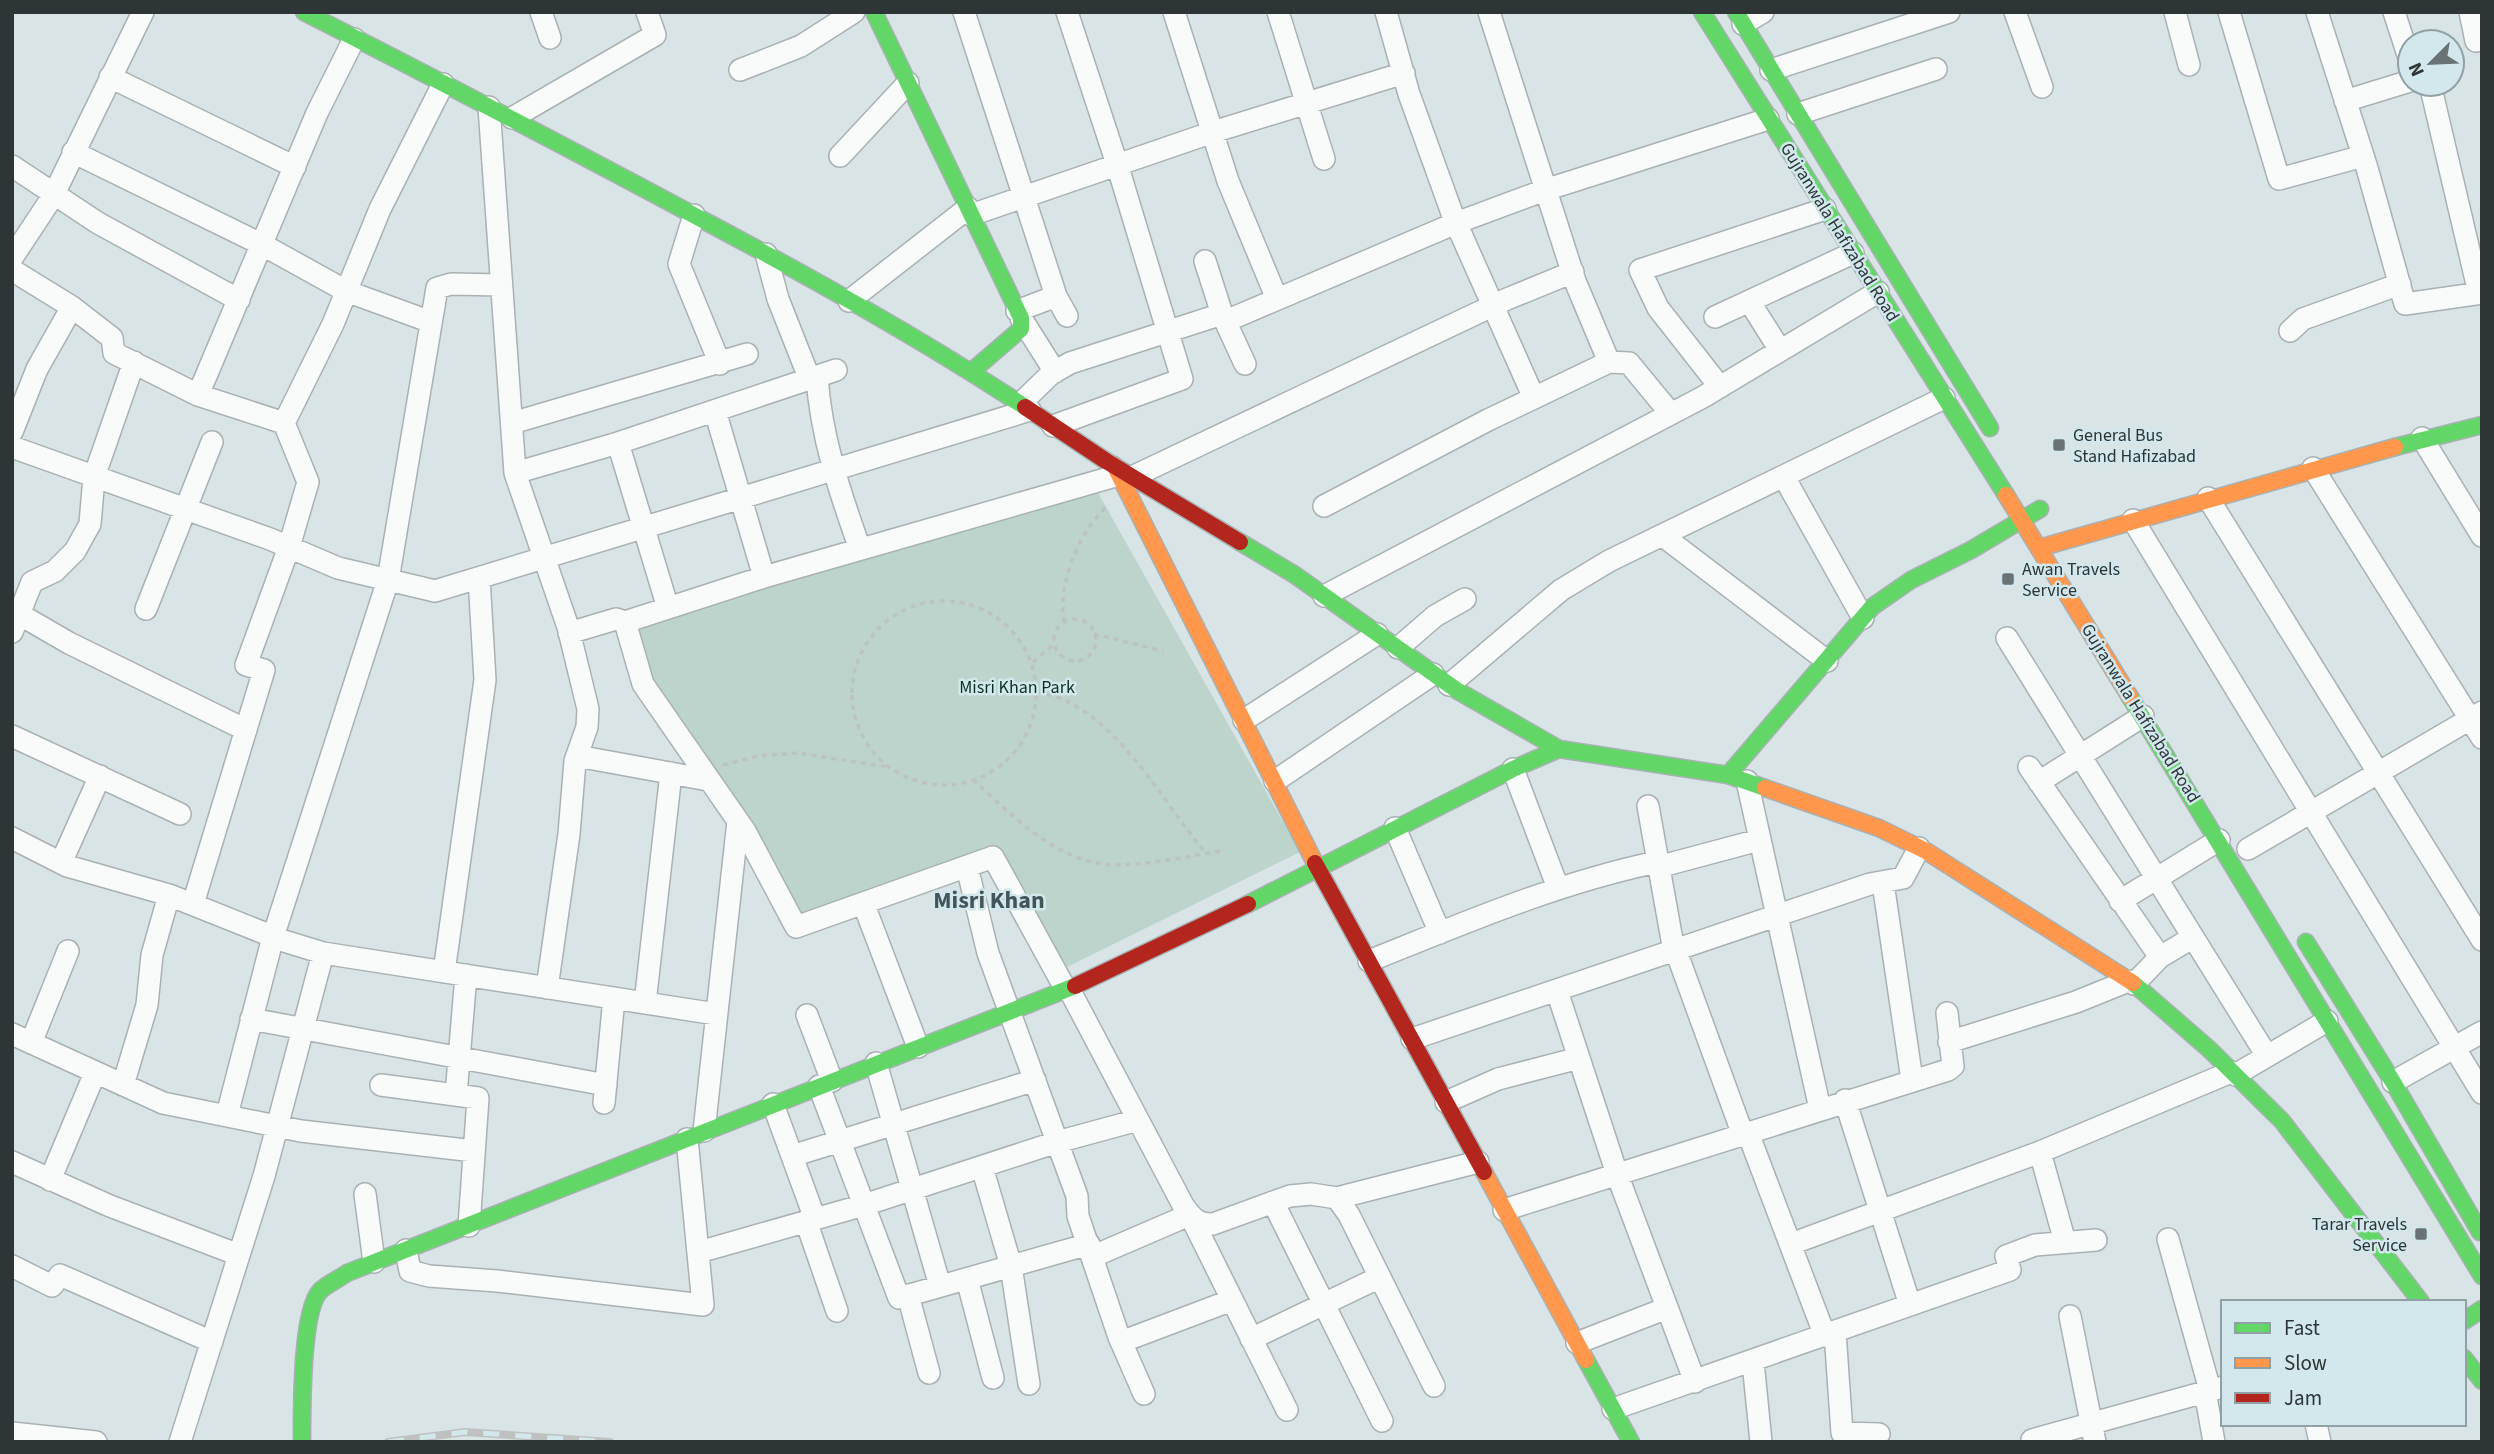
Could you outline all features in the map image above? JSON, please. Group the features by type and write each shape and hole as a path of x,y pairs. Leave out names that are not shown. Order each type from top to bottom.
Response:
{"main road":[{"path":"304,12 694,215 971,372 1054,426 1123,477 1295,575 1441,679 1559,749 1737,778 1824,806 1919,848 1994,892 2131,983 2233,1073 2281,1121 2419,1300"},
{"path":"874,12 1019,314 1021,329 971,372"},
{"name":"Gujranwala Hafizabad Road","path":"1702,12 2143,716 2482,1276"},
{"name":"Gujranwala Hafizabad Road","path":"1740,18 1997,439"},
{"path":"2039,548 2062,546 2133,520 2208,498 2422,438 2482,425"},
{"path":"1123,477 1319,870 1631,1442"},
{"path":"1737,778 1826,661 1872,607 1911,580 2022,520 2036,503 2062,546"},
{"path":"302,1442 302,1388 311,1306 327,1285 374,1262 1068,989 1319,870 1395,828 1559,749"},
{"path":"2299,930 2393,1082 2482,1236"},
{"path":"2466,1320 2482,1309"},
{"path":"2466,1361 2482,1381"}],"street":[{"path":"12,258 54,194 144,12"},
{"path":"541,12 550,37"},
{"path":"512,118 655,35 647,12"},
{"path":"740,70 801,46 854,12"},
{"path":"964,12 1056,296 1067,316"},
{"path":"1054,426 1182,379 1118,164 1067,12"},
{"path":"1174,12 1228,181 1277,299"},
{"path":"1278,12 1324,159"},
{"path":"1386,12 1404,73 1456,223 1534,398"},
{"path":"1489,12 1573,272 1609,362"},
{"path":"1740,18 1763,12"},
{"path":"1771,70 1927,16 1949,12"},
{"path":"2015,12 2042,87"},
{"path":"2175,12 2189,65"},
{"path":"2229,12 2279,179 2363,156"},
{"path":"2316,12 2363,156 2405,304 2480,293 2433,98"},
{"path":"2470,12 2476,41 2482,40"},
{"path":"198,395 295,167 354,39"},
{"path":"1798,114 1936,69"},
{"path":"849,301 970,211 1024,197 1213,132 1404,73"},
{"path":"110,77 295,167"},
{"path":"840,156 908,83"},
{"path":"193,904 264,670 246,665 289,547 308,482 284,423 346,291 380,209 443,84"},
{"path":"2345,101 2396,85"},
{"path":"489,107 515,472 569,633 588,709 587,727 577,755 547,988"},
{"path":"12,447 289,547 338,568 435,591 833,470 1025,407 1055,372 1070,363 1167,332 1224,318 1277,299 1456,223 1545,190 1768,119"},
{"path":"73,152 263,245 346,291 431,322"},
{"path":"12,166 144,250 239,300"},
{"path":"1720,387 1658,308 1640,270 1825,209"},
{"path":"694,215 679,264 720,365"},
{"path":"1715,317 1853,253"},
{"path":"766,254 778,299 821,376 833,470 860,549"},
{"path":"1205,261 1224,318 1245,364"},
{"path":"12,270 72,307 112,338 114,353 198,395 284,423"},
{"path":"569,633 615,619 625,622 764,576 1123,477 1493,305 1573,272"},
{"path":"227,1115 273,937 388,580 437,288 450,284 502,285"},
{"path":"2290,331 2303,319 2400,284"},
{"path":"1324,596 1671,414 1878,292"},
{"path":"1055,372 1019,314 1056,296"},
{"path":"1749,302 1780,350"},
{"path":"12,432 37,369 72,307"},
{"path":"512,423 720,365 747,355"},
{"path":"134,362 94,477 90,524 75,551 55,571 32,582 15,618 246,730"},
{"path":"1324,506 1609,362 1629,363 1671,414"},
{"path":"515,472 618,443 821,376"},
{"path":"1275,781 1441,679 1561,590 1663,536 1944,398"},
{"path":"715,411 764,576"},
{"path":"2422,438 2482,536"},
{"path":"146,609 212,442"},
{"path":"618,443 668,608"},
{"path":"2313,468 2476,715 2482,738"},
{"path":"1784,477 1863,618"},
{"path":"2208,498 2482,940"},
{"path":"2133,520 2309,813 2482,1093"},
{"path":"1663,536 1826,661"},
{"path":"444,972 485,680 479,578"},
{"path":"1398,649 1435,616 1465,599"},
{"path":"625,622 643,684 738,821 796,928 993,857 1068,989 1190,1216 1287,1410"},
{"path":"1244,720 1377,634"},
{"path":"2007,638 2267,1056"},
{"path":"2248,849 2476,715"},
{"path":"2143,716 2079,755 2034,775 2160,957"},
{"path":"12,736 180,814"},
{"path":"577,755 706,777"},
{"path":"1513,769 1558,888"},
{"path":"645,1003 671,773"},
{"path":"61,863 100,776"},
{"path":"1737,778 1759,840 1820,1109"},
{"path":"1648,806 1676,952 1746,1134 1830,1334 1842,1433 1879,1434"},
{"path":"406,1250 410,1271 429,1276 497,1281 704,1305 699,1252 695,1135 716,1014 738,821"},
{"path":"1395,828 1440,933"},
{"path":"12,838 61,863 169,895 273,937 323,953 716,1014"},
{"path":"1369,961 1558,888 1605,873 1658,864 1759,840"},
{"path":"2120,901 2219,840"},
{"path":"1412,1039 1676,952 1870,884 1903,878 1919,848"},
{"path":"967,867 988,953 1077,1196 1078,1216 1121,1342 1144,1394"},
{"path":"1883,883 1912,1080"},
{"path":"123,1085 147,1005 152,955 169,895"},
{"path":"864,905 918,1047"},
{"path":"1950,1042 2131,983 2160,957 2192,938"},
{"path":"68,951 22,1039 163,1103 276,1125 474,1151"},
{"path":"180,1442 239,1255 305,1028 323,953"},
{"path":"456,1095 466,975"},
{"path":"1557,992 1617,1174 1695,1382"},
{"path":"251,1019 459,1058 605,1094 614,998"},
{"path":"1504,1210 1953,1066 1947,1013"},
{"path":"807,1015 840,1140 899,1298 1012,1266 1091,1250 1190,1216"},
{"path":"1791,1244 2040,1153 2233,1073 2327,1021"},
{"path":"2393,1082 2482,1032"},
{"path":"1446,1102 1498,1079 1579,1058"},
{"path":"876,1063 940,1286"},
{"path":"50,1180 95,1073"},
{"path":"792,1156 1035,1080"},
{"path":"381,1085 478,1098 469,1226"},
{"path":"1845,1100 1910,1306"},
{"path":"773,1104 792,1156 838,1311"},
{"path":"699,1252 864,1205 1057,1142 1138,1119"},
{"path":"2040,1153 2065,1242"},
{"path":"12,1162 110,1206 239,1255"},
{"path":"1190,1216 1202,1224 1213,1224 1273,1202 1311,1194 1337,1198 1478,1162"},
{"path":"982,1167 1012,1266 1029,1384"},
{"path":"365,1194 374,1262"},
{"path":"1337,1198 1349,1214 1434,1386"},
{"path":"1273,1202 1382,1421"},
{"path":"2168,1238 2212,1389 2214,1442"},
{"path":"1613,1409 2010,1270 2006,1256 2035,1245 2096,1240"},
{"path":"15,1272 52,1286 60,1275 212,1342"},
{"path":"1251,1339 1380,1277"},
{"path":"967,1279 993,1378"},
{"path":"908,1295 929,1373"},
{"path":"1121,1342 1232,1300"},
{"path":"1577,1343 1667,1308"},
{"path":"2070,1316 2093,1432"},
{"path":"1753,1362 1761,1442"},
{"path":"2032,1440 2093,1432 2212,1389"},
{"path":"12,1433 96,1442"}],"path":[{"path":"1064,622 1064,584 1073,560 1098,514 1123,477"},
{"path":"950,600 976,606 1001,620 1020,640 1032,664 1036,692 1032,718 1022,742 1005,762 973,780 936,784 918,781 890,767 878,757 860,731 855,716 853,685 860,654 876,631 897,613 922,603 950,600"},
{"path":"1064,622 1086,622 1094,634 1094,648 1086,659 1066,660 1054,644 1056,631 1064,622"},
{"path":"1094,634 1163,651"},
{"path":"1032,664 1040,653 1054,644"},
{"path":"1036,692 1066,699 1104,728 1129,754 1206,853"},
{"path":"706,777 758,756 789,753 890,767"},
{"path":"973,780 1036,835 1080,858 1113,865 1222,851"}],"green space":[{"name":"Misri Khan Park","path":"1097,491 1300,852 1063,969 996,852 799,919 657,692 633,627"}],"railway":[{"path":"388,1442 465,1432 610,1442"}],"traffic: fast":[{"path":"304,12 782,263 905,332 1025,407"},
{"path":"874,12 1021,318 1021,329 971,372"},
{"path":"1702,12 2006,495"},
{"path":"1736,12 1990,428"},
{"path":"2395,447 2482,425"},
{"path":"1728,775 1872,607 1911,580 1971,550 2040,509"},
{"path":"1240,542 1295,575 1458,691 1559,749 1728,775 1765,788"},
{"path":"2130,697 2482,1276"},
{"path":"1248,904 1513,769 1559,749"},
{"path":"2306,942 2393,1082 2480,1232"},
{"path":"2133,983 2209,1049 2282,1121 2419,1300"},
{"path":"302,1442 304,1363 309,1319 320,1291 347,1273 1075,986"},
{"path":"2466,1320 2482,1309"},
{"path":"1586,1360 1631,1442"},
{"path":"2466,1361 2482,1381"}],"traffic: slow":[{"path":"2039,548 2395,447"},
{"path":"1114,465 1315,863"},
{"path":"2006,495 2130,697"},
{"path":"1765,788 1879,828 1926,851 2133,983"},
{"path":"1484,1172 1586,1360"}],"traffic: jam":[{"path":"1025,407 1106,461 1240,542"},
{"path":"1315,863 1484,1172"},
{"path":"1075,986 1248,904"}],"place":[{"name":"General Bus Stand Hafizabad","path":"2059,445"},
{"name":"Awan Travels Service","path":"2008,579"},
{"name":"Tarar Travels Service","path":"2421,1234"}],"district":[{"name":"Misri Khan","path":"989,900"}]}
